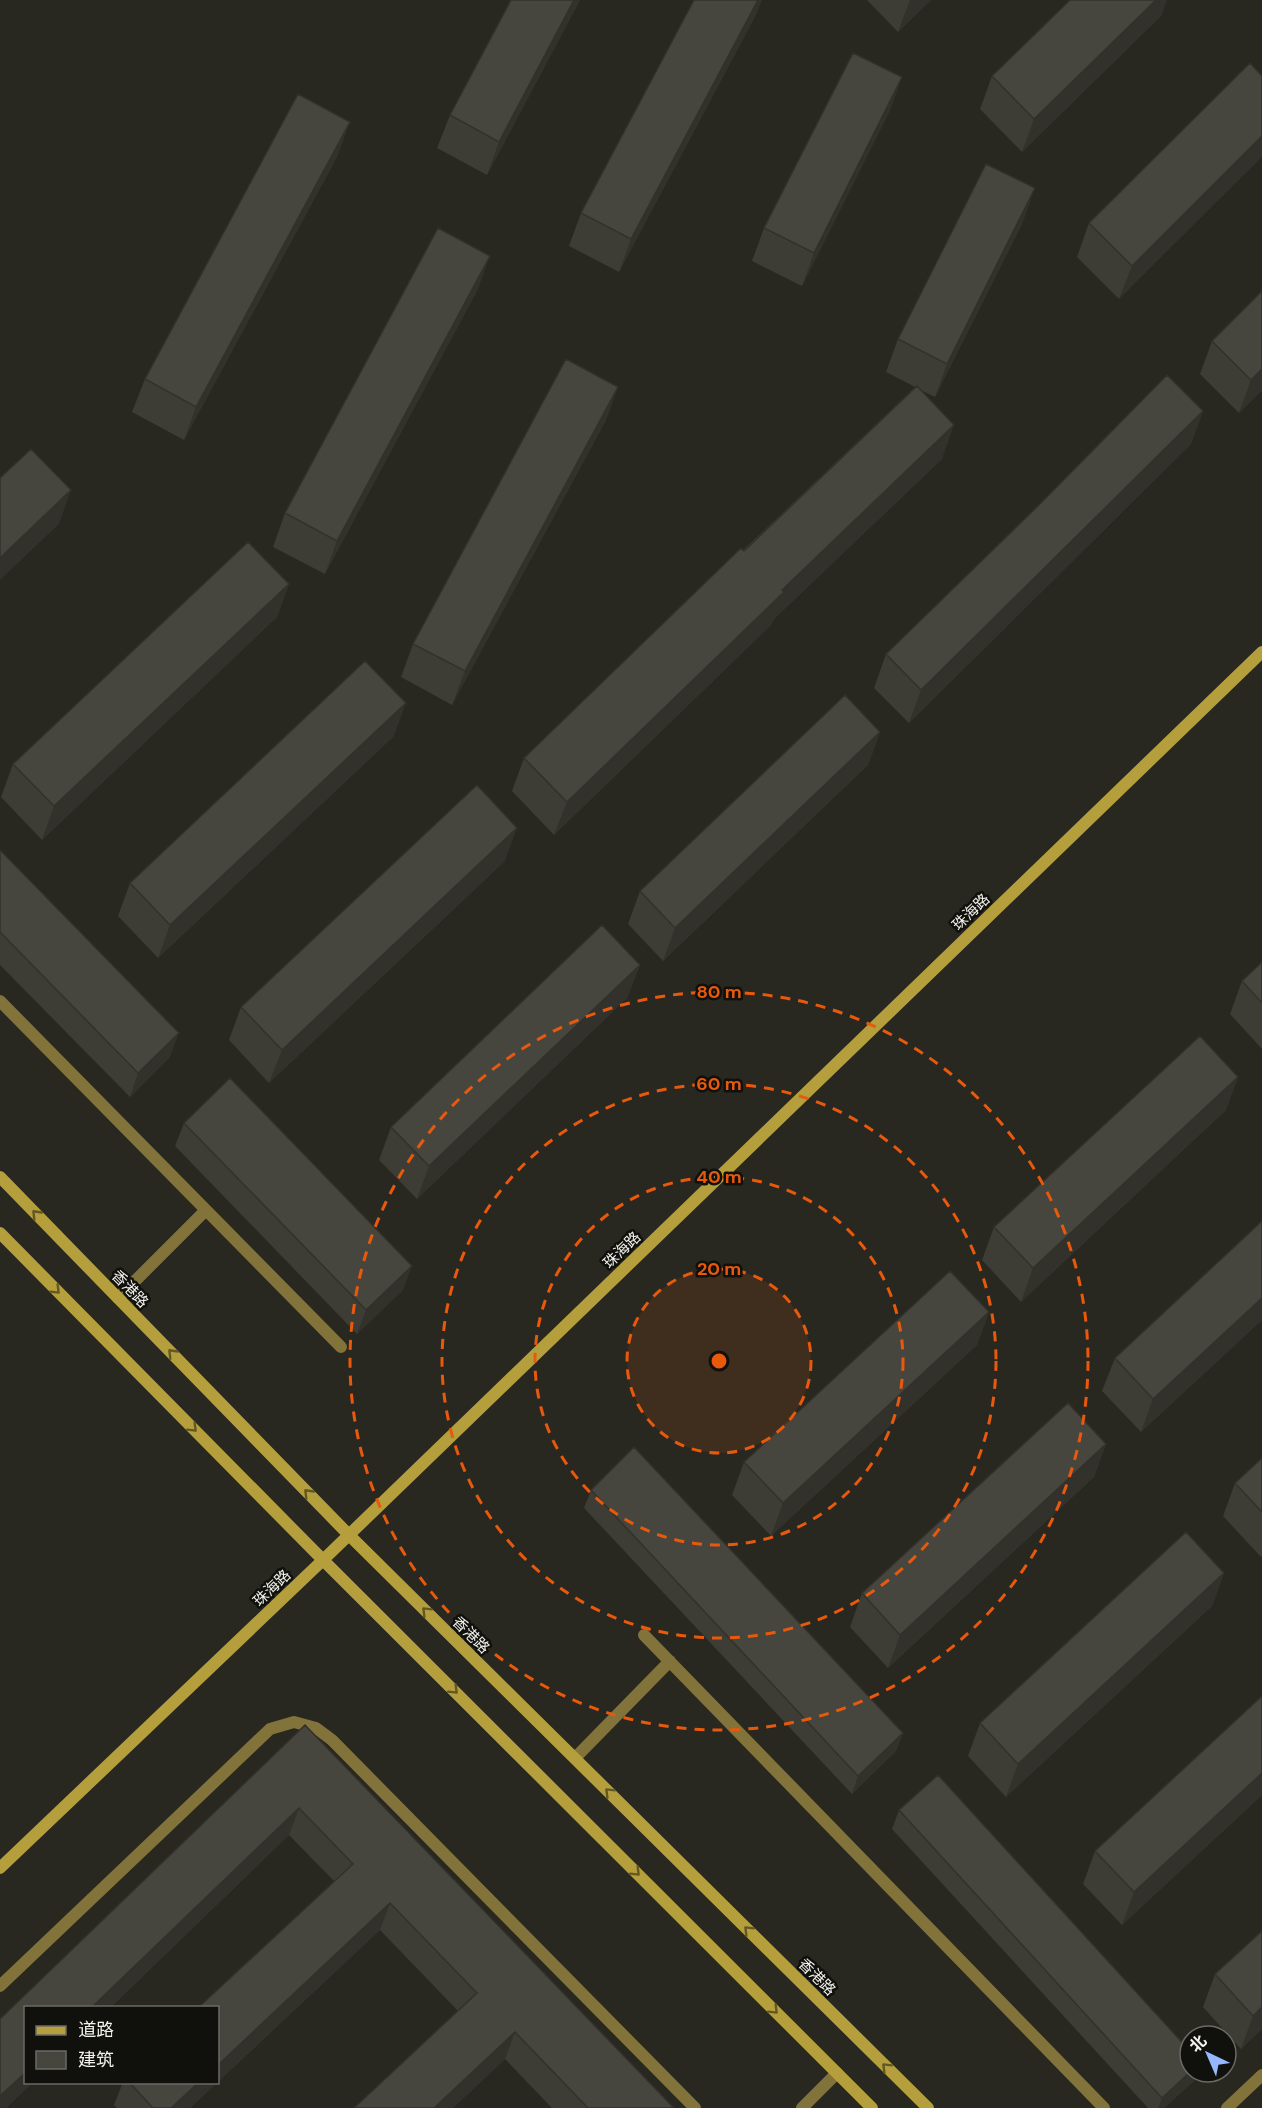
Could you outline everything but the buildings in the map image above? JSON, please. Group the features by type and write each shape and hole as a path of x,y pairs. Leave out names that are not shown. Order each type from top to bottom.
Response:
{"main road":[{"name":"珠海路","path":"0,1868 349,1535 1262,652"},
{"name":"香港路","path":"0,1177 349,1535 928,2108"},
{"path":"0,1233 323,1560 872,2108"}],"lane":[{"path":"0,1001 341,1347"},
{"path":"118,1298 206,1209"},
{"path":"644,1635 1104,2108"},
{"path":"574,1758 670,1661"},
{"path":"0,1986 270,1729 294,1722 316,1728 333,1740 695,2108"},
{"path":"802,2108 837,2073"},
{"path":"1227,2108 1262,2075"}]}
